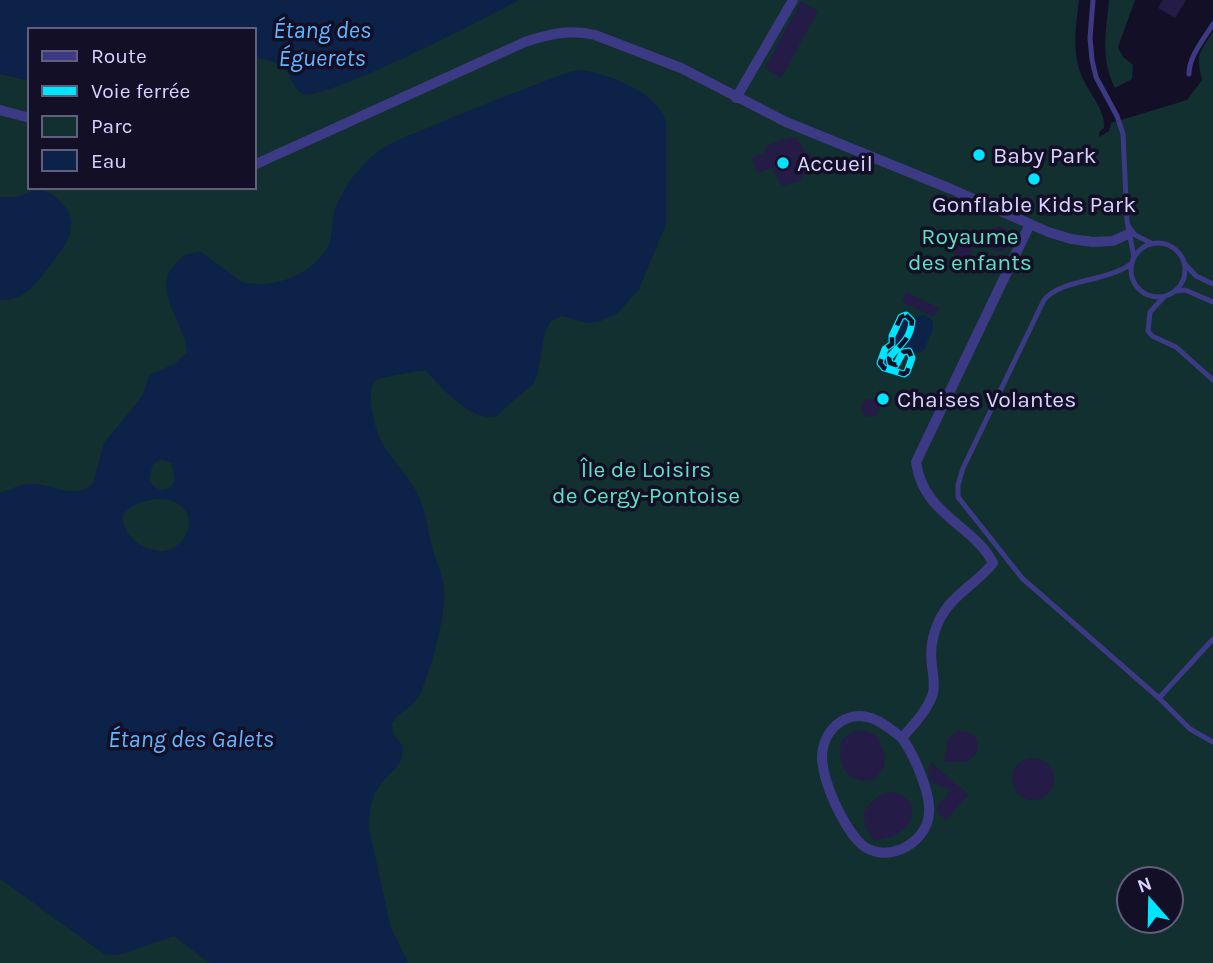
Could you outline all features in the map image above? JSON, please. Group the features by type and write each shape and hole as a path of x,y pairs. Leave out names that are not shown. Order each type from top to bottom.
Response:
{"street":[{"path":"736,98 793,0"},
{"path":"256,164 525,41 580,31 595,34 681,68 786,122 1060,236 1083,242 1107,242 1128,234"},
{"path":"0,110 28,117"},
{"path":"902,738 933,693 931,651 933,634 939,619 961,591 993,564 986,549 948,518 934,502 922,482 916,462 1030,224"},
{"path":"860,716 885,724 902,738 912,755 926,793 929,805 928,823 909,845 882,854 864,847 858,841 841,813 830,791 824,769 824,744 834,726 843,720 860,716"}],"lane":[{"path":"1093,0 1091,60 1096,77 1124,134 1128,234 1135,257"},
{"path":"1189,74 1194,55 1213,24"},
{"path":"1127,220 1135,235 1153,244 1170,247 1193,274 1213,284"},
{"path":"1153,244 1145,247 1135,257 1131,264 1132,279 1140,291 1150,296 1166,296"},
{"path":"1181,257 1184,275 1180,285 1154,305 1150,312 1148,331 1152,336 1177,348 1213,380"},
{"path":"1131,264 1107,276 1057,289 1044,300 963,468 957,492 961,504 1023,578 1159,698 1190,729 1213,742"},
{"path":"1173,292 1185,290 1213,302"},
{"path":"1159,698 1213,639"}],"green space":[{"name":"Île de Loisirs de Cergy-Pontoise","path":"0,0 1079,0 1076,54 1080,72 1104,121 1099,137 1109,131 1111,123 1187,100 1202,80 1200,55 1213,32 1213,963 0,963"},
{"path":"1109,0 1135,0 1118,47 1123,57 1133,65 1132,79 1115,88 1106,55"}],"water":[{"name":"Étang des Éguerets","path":"0,0 519,0 373,72 317,93 303,94 284,68 256,58 256,28 28,28 28,81 0,74"},
{"name":"Étang des Galets","path":"569,72 591,72 630,86 653,102 666,122 666,224 639,289 618,313 601,321 586,323 562,316 551,321 545,332 533,384 496,416 487,417 467,409 426,371 377,379 371,390 372,409 379,437 419,497 444,590 440,628 424,684 417,699 392,724 393,733 403,747 400,760 378,789 369,816 369,828 390,925 408,963 209,963 174,936 119,955 104,954 0,879 0,493 33,484 79,491 93,483 104,443 143,395 149,375 174,364 187,353 166,285 169,274 181,258 201,252 242,282 267,284 292,277 314,264 323,255 330,241 333,218 341,195 360,169 379,151 413,134","holes":["161,459 171,463 175,480 171,487 164,489 155,487 149,479 153,464","157,499 175,502 185,510 189,521 181,542 170,549 157,551 134,540 122,518 132,506"]},
{"path":"32,191 48,192 61,202 71,218 70,234 30,290 9,300 0,300 0,197 17,197"}],"building":[{"path":"1163,0 1186,0 1175,18 1158,8"},
{"path":"801,1 818,11 781,78 765,68"},
{"name":"Accueil","path":"796,137 812,159 813,167 801,177 802,181 782,186 772,168 757,173 752,158 765,153 766,146"},
{"path":"999,227 1010,234 1011,239 1004,250 999,251 988,244 987,239 994,228"},
{"path":"960,243 973,248 966,264 953,259"},
{"path":"906,292 939,308 934,317 902,302"},
{"path":"870,399 876,402 879,408 876,414 870,417 864,414 861,408 864,402"},
{"path":"859,730 870,732 877,737 885,754 884,767 875,779 862,781 853,778 845,771 840,757 841,741"},
{"path":"959,731 968,732 975,737 977,753 967,762 944,762 948,738"},
{"path":"1033,758 1048,764 1054,779 1048,794 1033,800 1018,794 1012,779 1018,764"},
{"path":"931,762 970,796 967,796 946,820 937,812 937,806 951,790 932,783 928,772"},
{"path":"891,792 908,800 912,809 911,819 895,836 874,841 865,826 864,812 870,803 883,793"}],"waterway":[{"path":"904,321 915,325 923,322 926,324 918,346 911,343 913,333 906,330 897,338 904,321"}],"railway":[{"path":"906,315 912,321 909,333 889,358 890,363 896,365 903,352 909,351 912,358 904,374 884,368 880,363 885,349 892,344 892,336 901,317 906,315"}],"place":[{"name":"Baby Park","path":"979,155"},
{"name":"Accueil","path":"783,163"},
{"name":"Gonflable Kids Park","path":"1034,179"},
{"name":"Chaises Volantes","path":"883,399"}],"park label":[{"name":"Royaume des enfants","path":"970,249"}]}
